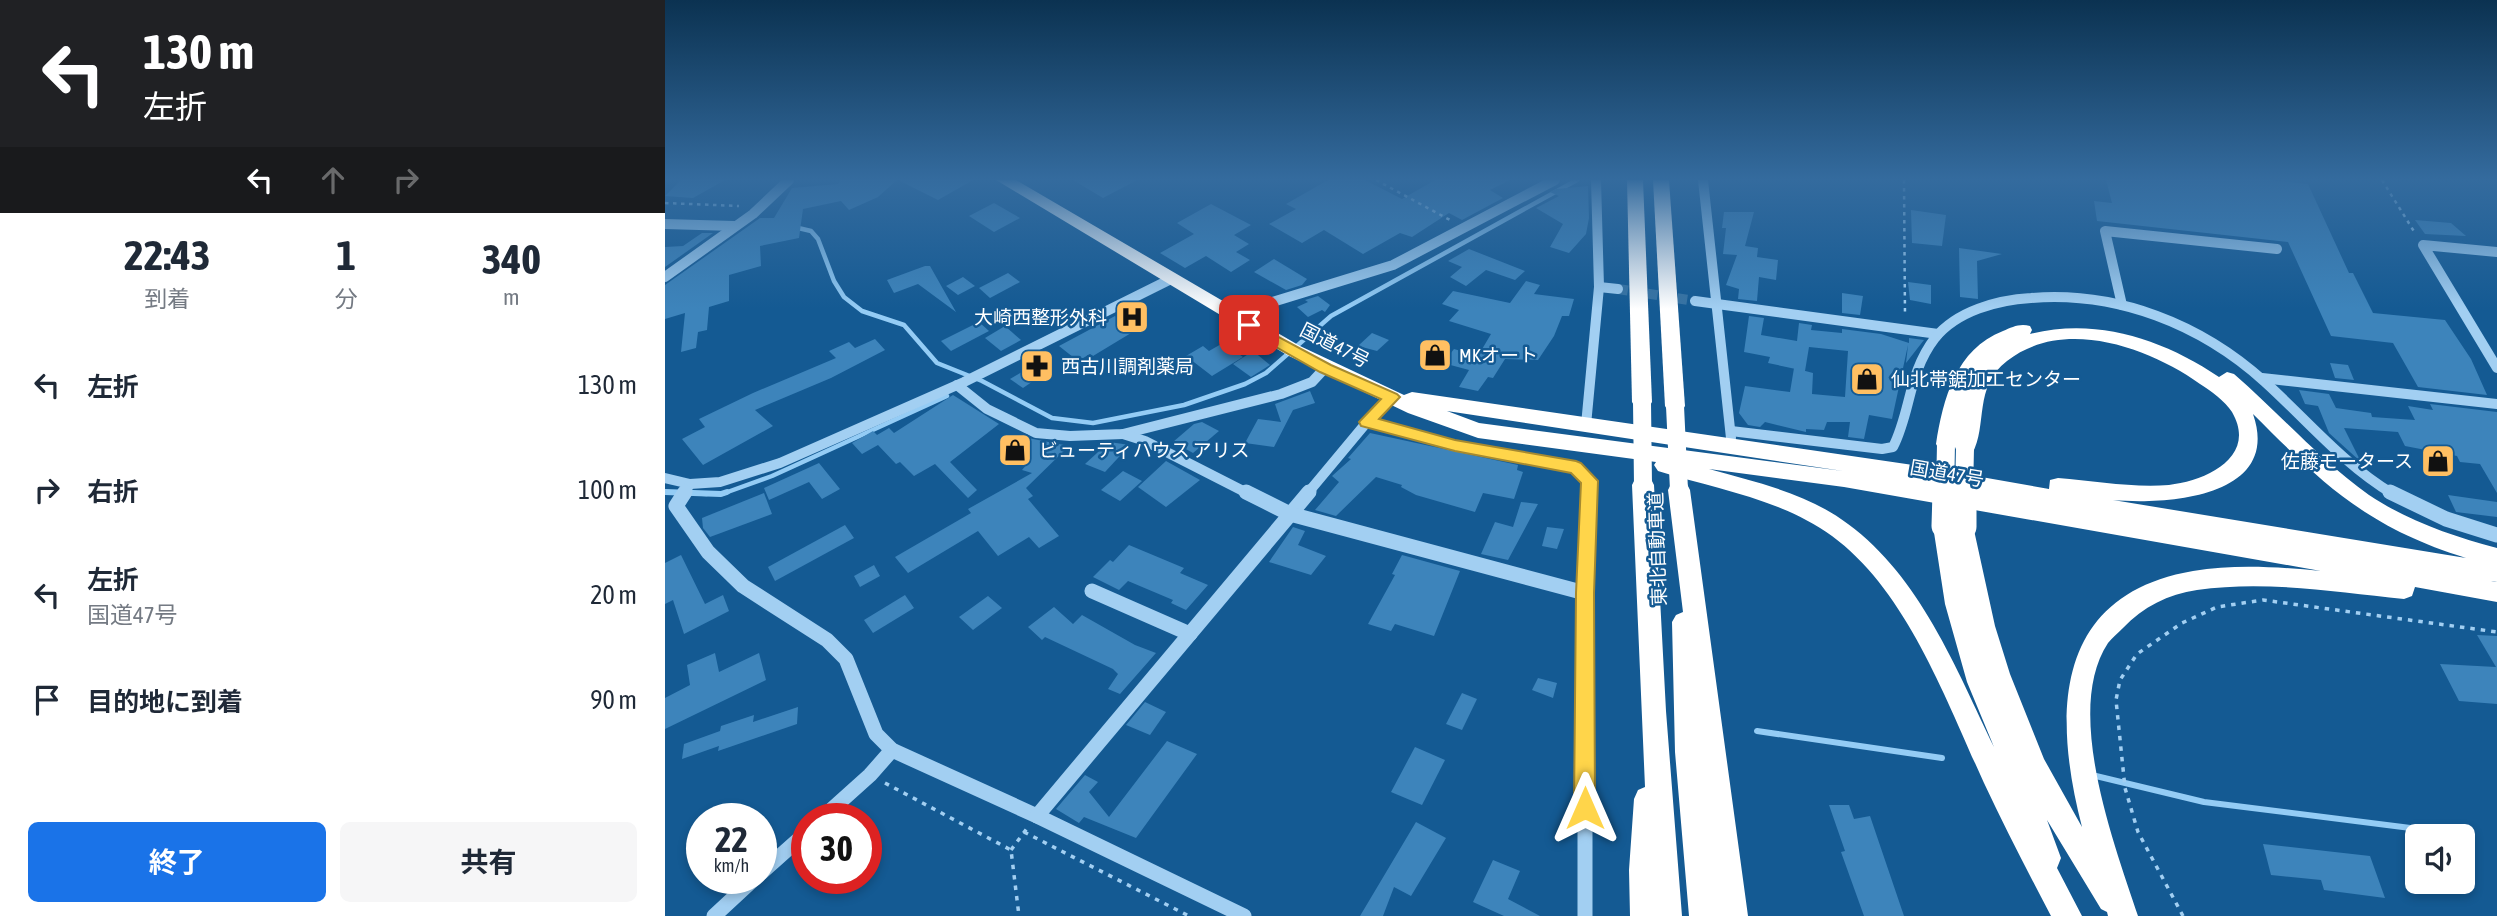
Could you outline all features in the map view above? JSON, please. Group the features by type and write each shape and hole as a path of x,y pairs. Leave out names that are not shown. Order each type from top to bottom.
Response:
{"highway":[{"name":"国道47号","path":"1077,223 1317,364 1427,414 1478,430 1868,483 2497,594"},
{"name":"東北自動車道","path":"1636,223 1643,485 1653,711 1667,916"},
{"name":"東北自動車道","path":"1664,223 1679,490 1688,752 1704,916"},
{"path":"2067,916 2008,749 1980,682 1957,604 1955,446 1949,421 1961,379 1971,362 1995,341 2033,327 2056,324 2107,327 2165,343 2214,369 2253,400 2327,473 2373,508 2426,536 2497,556"},
{"path":"1913,473 2126,492 2168,493 2198,487 2221,478 2244,458 2248,428 2241,411 2224,392 2187,364 2128,341 2087,334 2059,334 2016,346 1999,357 1988,369 1955,446"},
{"name":"国道47号","path":"1392,397 1586,425 1731,438 2232,530 2497,572"},
{"path":"1607,447 1755,488 1821,518 1862,550 1903,600 1941,666 2017,824 2067,916"},
{"path":"1679,490 1733,916"},
{"path":"1954,526 1970,576 1991,661 2012,712 2075,847 2122,916"},
{"path":"2122,916 2093,819 2078,747 2077,715 2088,654 2117,615 2138,600 2163,589 2194,580 2228,577 2497,594"},
{"path":"1645,916 1643,870 1653,711"}],"street":[{"path":"665,276 739,223"},
{"path":"1230,315 1393,265 1476,223"},
{"path":"1586,425 1599,287 1597,223"},
{"path":"1708,223 1731,438 1882,449 1893,447 1918,368 1938,334 1958,320 1985,307 2044,296 2081,297 2122,305 2193,332 2262,378 2338,454 2367,477 2399,498 2434,515 2497,535"},
{"path":"665,224 730,229"},
{"path":"2122,305 2105,232 2277,249"},
{"path":"2423,245 2497,252"},
{"path":"2423,245 2497,368"},
{"path":"679,498 770,467 961,383 1171,279"},
{"path":"1599,287 1618,289"},
{"path":"1695,301 1938,334"},
{"path":"961,383 987,409 1036,433 1070,436 1123,434 1281,394 1312,382 1317,364"},
{"path":"2262,378 2497,404"},
{"path":"1037,816 1367,422 1392,397"},
{"path":"1367,422 1455,446 1576,468 1590,481 1585,593 1585,916"},
{"path":"1123,434 1145,441 1290,514 1585,593"},
{"path":"665,478 708,552 743,586 827,640 846,659 876,734 892,750 1037,816 1244,916"},
{"path":"1092,591 1190,634"},
{"path":"839,803 870,775 892,750"},
{"path":"777,859 791,846"},
{"path":"714,916 738,894"}],"path":[{"path":"1456,223 1466,228"},
{"path":"1904,223 1905,330"},
{"path":"2409,223 2423,245"},
{"path":"2183,916 2138,832 2125,788 2116,700 2120,680 2137,654 2165,634 2217,607 2263,600 2497,632"},
{"path":"870,775 1011,849"},
{"path":"1019,916 1011,849 1037,816"},
{"path":"1024,832 1189,916"}],"building":[{"path":"753,223 801,223 799,238 760,246 761,266 729,275 729,301 709,307 707,330 698,332 696,348 681,352 685,313 665,319 665,285"},
{"path":"980,223 1011,223 994,232"},
{"path":"1177,223 1247,223 1251,225 1234,235 1249,244 1236,252 1250,260 1231,272 1206,256 1185,268 1160,253 1194,234"},
{"path":"1434,223 1412,237 1400,233 1363,254 1324,230 1302,243 1269,224"},
{"path":"1561,223 1588,223 1586,234 1569,253 1550,247 1563,224"},
{"path":"1723,223 1751,223 1745,246 1758,248 1757,257 1778,260 1776,280 1759,277 1757,301 1738,299 1739,289 1726,285 1737,255 1723,254 1726,228 1722,228"},
{"path":"1911,223 1945,223 1942,246 1912,243"},
{"path":"2113,223 2326,223 2349,273 2353,273 2373,313 2445,320 2471,359 2487,395 2418,387 2393,343 2331,336 2288,242"},
{"path":"2417,223 2451,223 2466,236 2425,234"},
{"path":"702,233 713,233 665,267 665,247 683,246"},
{"path":"1959,248 2002,254 1977,261 1978,299 1960,297"},
{"path":"1469,249 1525,271 1515,280 1486,270 1466,286 1450,277 1462,267 1448,261"},
{"path":"1274,259 1307,279 1302,285 1286,290 1254,272"},
{"path":"930,266 956,312 918,284 894,293 887,280"},
{"path":"1008,273 1020,282 990,298 979,288"},
{"path":"963,277 975,286 958,295 946,286"},
{"path":"1526,281 1540,285 1534,294 1574,299 1569,316 1562,316 1554,336 1538,360 1505,359 1493,378 1488,377 1478,391 1459,387 1469,370 1443,363 1454,349 1478,356 1491,334 1449,321 1459,310 1442,304 1453,291 1510,303"},
{"path":"1908,282 1931,285 1931,304 1910,300"},
{"path":"1842,293 1863,296 1860,315 1842,313"},
{"path":"1318,296 1330,305 1325,312 1322,310 1308,317 1297,307 1308,302 1305,300"},
{"path":"1115,316 1136,330 1093,356 1090,354 1078,361 1059,346"},
{"path":"1749,316 1764,318 1761,335 1797,341 1799,323 1812,325 1811,330 1842,333 1842,329 1881,334 1909,343 1909,338 1924,340 1906,363 1908,345 1892,419 1869,415 1864,439 1848,437 1850,422 1827,422 1824,430 1806,429 1806,432 1765,422 1760,427 1748,425 1739,413 1745,386 1790,392 1794,369 1768,363 1770,357 1744,352","holes":["1809,347 1848,351 1845,397 1812,394 1813,373 1805,371"]},
{"path":"979,322 989,331 951,351 941,341"},
{"path":"1005,326 1021,340 1001,351 985,338"},
{"path":"1372,333 1389,340 1377,351 1358,346"},
{"path":"875,339 885,350 831,378 755,410 773,426 703,465 682,439 705,427 699,419 836,358 829,351 849,342 855,348"},
{"path":"1223,343 1243,357 1212,376 1186,356 1203,346 1209,351"},
{"path":"1253,351 1270,365 1251,377 1233,364"},
{"path":"2330,363 2348,365 2354,380 2335,378"},
{"path":"1030,367 1042,375 1023,388 1010,379"},
{"path":"2299,390 2329,394 2336,408 2371,413 2372,417 2415,420 2408,406 2433,410 2430,404 2497,412 2497,493 2480,464 2460,462 2457,456 2405,446 2398,432 2344,428 2361,462 2329,433 2318,406 2305,404"},
{"path":"1310,391 1315,403 1293,410 1274,447 1245,443 1258,419 1281,422 1275,404"},
{"path":"953,395 999,424 950,462 977,490 968,498 935,464 914,476 900,462 896,464 878,445 862,454 852,443 873,431 877,435 889,428 894,433"},
{"path":"1202,422 1219,431 1193,453 1173,442 1194,424"},
{"path":"1370,433 1518,465 1517,470 1523,472 1514,499 1483,493 1475,512 1416,495 1401,487 1402,485 1376,477 1336,516 1315,510 1339,482 1332,476 1351,459 1348,458"},
{"path":"1028,438 1069,446 1026,488 1033,496 1028,499 1059,536 1039,548 1029,537 998,556 978,531 908,573 895,557 971,513 968,509 1032,473 1022,470 1028,463 1009,454"},
{"path":"1109,442 1130,445 1105,472 1085,464"},
{"path":"1166,461 1200,480 1166,507 1138,487"},
{"path":"819,463 840,489 822,499 809,482 769,500 764,488"},
{"path":"1123,471 1142,481 1120,501 1101,490"},
{"path":"764,493 772,514 710,537 703,528 702,518"},
{"path":"2448,495 2497,502 2497,517 2456,512"},
{"path":"1521,502 1538,504 1508,560 1481,554 1495,522 1513,527"},
{"path":"845,525 854,538 775,581 768,567"},
{"path":"1293,527 1305,531 1298,545 1326,556 1311,575 1269,562"},
{"path":"1547,527 1564,529 1557,549 1542,546"},
{"path":"1129,545 1184,568 1180,573 1208,585 1186,610 1171,603 1173,600 1128,581 1119,590 1093,577"},
{"path":"681,555 705,604 723,595 729,611 684,634 673,600 665,604 665,563"},
{"path":"1402,555 1460,571 1434,636 1395,624 1391,631 1368,624 1395,575 1392,574"},
{"path":"874,565 880,576 860,587 854,576"},
{"path":"905,595 914,608 873,633 864,620"},
{"path":"988,596 1002,608 973,630 959,617"},
{"path":"1054,607 1073,624 1082,615 1135,645 1156,653 1120,694 1108,689 1118,674 1113,669 1045,637 1042,640 1028,627"},
{"path":"2477,635 2497,636 2497,704 2459,701 2440,664 2496,667"},
{"path":"715,653 719,672 759,653 766,680 665,729 665,698 690,685 687,665"},
{"path":"1538,678 1557,683 1553,698 1532,690"},
{"path":"1462,693 1477,699 1462,730 1446,724"},
{"path":"1145,702 1166,712 1150,735 1126,725"},
{"path":"798,707 797,724 718,751 719,746 682,759 684,744 720,731 721,726 754,715 753,722"},
{"path":"1167,741 1197,754 1136,838 1084,817 1079,823 1056,809 1085,775 1098,782 1089,792 1109,817"},
{"path":"1415,747 1445,760 1422,805 1391,792"},
{"path":"1829,805 1849,805 1854,819 1870,816 1904,916 1864,916 1841,852 1845,851"},
{"path":"1416,822 1446,838 1411,896 1394,887 1383,916 1360,916"},
{"path":"2263,844 2370,856 2385,898 2324,890 2321,880 2271,875"},
{"path":"1493,860 1520,871 1508,899 1540,916 1504,916 1473,902"}],"waterway":[{"path":"794,227 811,231 818,239 834,281 844,297 862,311 904,325 937,363 982,381 1052,418 1093,423 1184,405 1245,384 1266,373 1331,316 1500,223"},
{"path":"722,494 772,476 947,396"},
{"path":"707,494 665,492 727,492"},
{"path":"1757,731 1942,758"},
{"path":"2096,776 2204,802 2405,827"}],"tunnel":[{"path":"1618,289 1695,301"}],"place":[{"name":"大崎西整形外科","path":"1132,317"},
{"name":"MKオート","path":"1435,355"},
{"name":"西古川調剤薬局","path":"1037,366"},
{"name":"仙北帯鋸加工センター","path":"1867,379"},
{"name":"ビューティハウス アリス","path":"1015,450"},
{"name":"佐藤モータース","path":"2438,461"}],"route":[{"path":"1249,325 1325,368 1392,397 1367,422 1455,446 1576,468 1590,481 1585,593 1585,808"}]}
